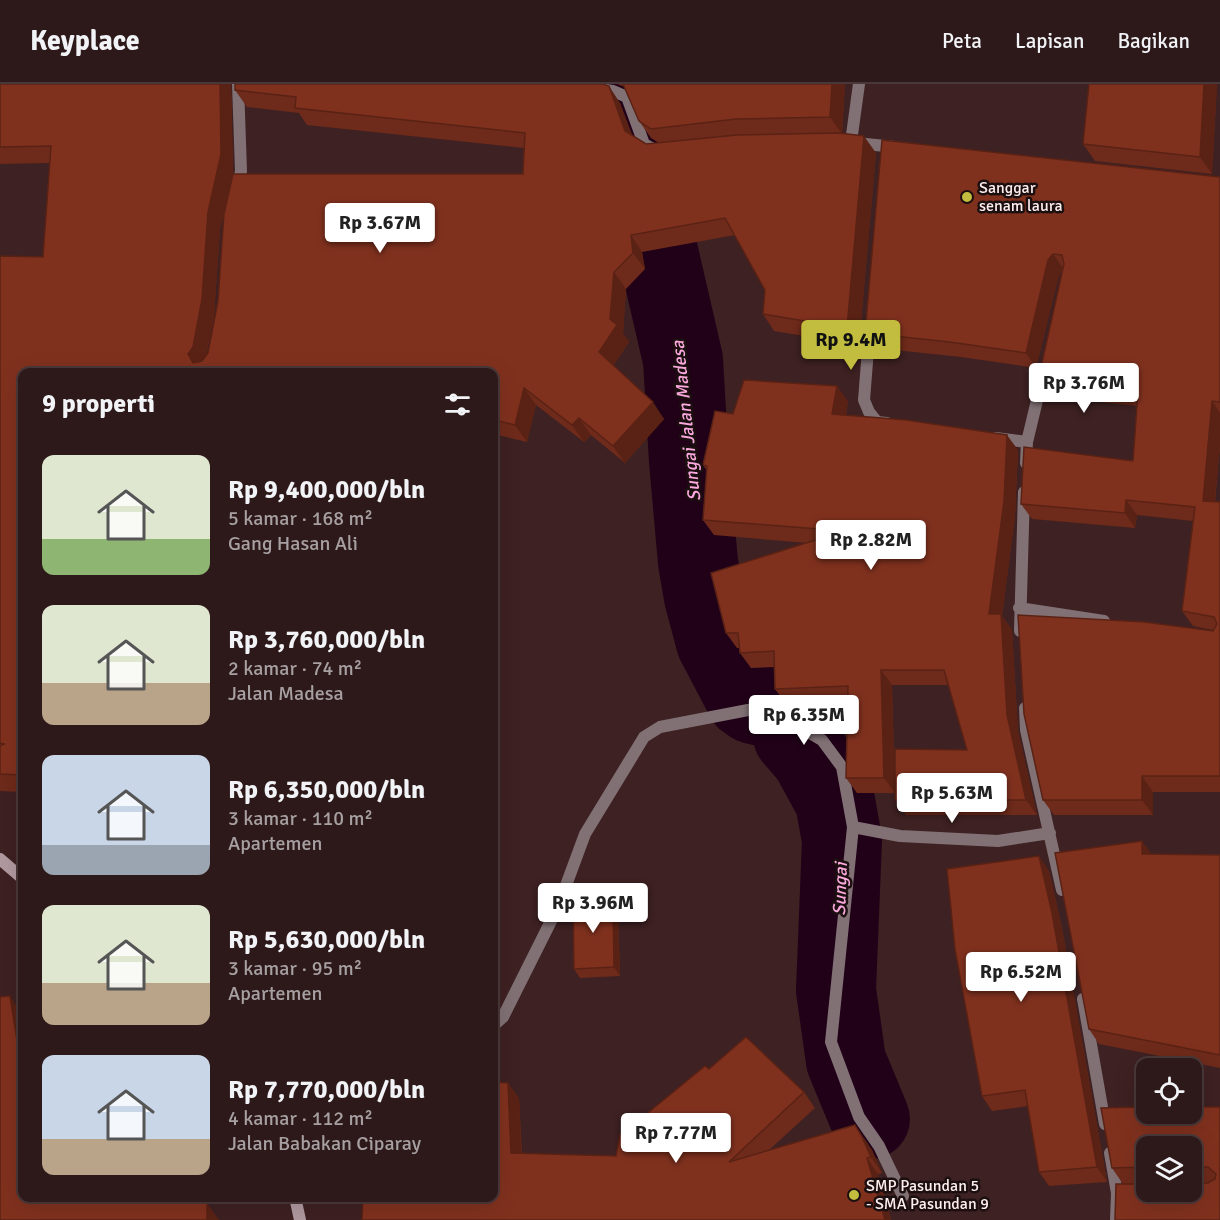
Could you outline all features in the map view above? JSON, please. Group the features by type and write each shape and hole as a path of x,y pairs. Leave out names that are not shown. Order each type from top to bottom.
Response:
{"street":[{"path":"234,206 242,171 238,84"},
{"path":"566,84 613,91 627,97 645,144 662,154 672,153"},
{"path":"859,84 845,142 885,152 911,149"},
{"path":"871,306 864,400 869,412 877,422 900,425"},
{"path":"1021,642 1019,608 1027,442 1048,354"},
{"path":"981,436 1027,442"},
{"path":"1019,608 1113,623"},
{"path":"1024,697 1026,730 1065,903"},
{"path":"498,1021 503,1017 558,907 585,834 644,737 660,727 748,710 777,714 799,724 822,740 842,767 853,827 831,1042 858,1117 879,1146 903,1196"},
{"path":"853,827 900,836 998,841 1050,833"},
{"path":"0,859 18,875"},
{"path":"1080,984 1123,1193 1116,1220"},
{"path":"296,1202 300,1220"}],"building":[{"path":"0,84 220,84 221,154 208,212 202,299 193,347 188,354 193,363 202,361 208,353 218,301 224,214 233,174 523,174 525,133 295,108 296,97 235,90 235,84 603,84 609,86 625,131 646,144 737,135 839,133 864,136 847,328 763,314 765,290 725,218 631,235 633,253 614,272 610,319 617,325 599,352 653,402 613,446 579,418 572,425 524,388 515,425 498,421 498,368 18,368 18,775 0,774 0,746 4,744 0,743 0,256 43,257 51,146 0,147"},
{"path":"623,84 832,84 830,117 736,119 651,129 639,121"},
{"path":"1089,84 1204,84 1200,157 1083,144"},
{"path":"882,140 1220,177 1220,402 1212,401 1203,501 1220,502 1220,776 1142,776 1142,800 1043,800 1024,714 1018,615 1144,622 1213,631 1217,624 1214,617 1182,611 1195,507 1126,500 1125,513 1021,504 1024,447 1133,461 1138,392 1038,381 1064,264 1062,255 1053,254 1048,260 1026,353 865,333"},
{"path":"744,380 837,386 832,414 906,420 1007,435 1004,501 989,614 1001,614 1007,715 1026,800 895,800 895,749 967,750 944,670 881,670 884,778 846,778 848,686 775,689 774,651 740,653 738,633 726,633 711,573 844,531 703,520 707,466 703,465 715,411 733,414"},
{"path":"1142,841 1142,854 1220,855 1220,1055 1089,1029 1055,853"},
{"path":"1039,856 1052,913 1097,1167 1039,1172 1025,1090 982,1096 955,949 947,869"},
{"path":"573,898 613,900 614,967 574,969"},
{"path":"10,996 18,1042 18,1202 207,1203 207,1220 0,1220 0,997"},
{"path":"746,1037 804,1092 729,1162 855,1125 871,1157 867,1158 885,1220 362,1220 363,1202 498,1202 498,1082 508,1083 511,1153 616,1156 620,1134 636,1136 638,1121 705,1066 709,1069"},
{"path":"1136,1107 1136,1124 1202,1124 1202,1107 1220,1107 1220,1220 1115,1220 1116,1184 1136,1184 1136,1202 1202,1202 1202,1183 1215,1179 1216,1174 1208,1167 1202,1167 1202,1136 1136,1136 1136,1167 1112,1168 1101,1108"}],"waterway":[{"name":"Sungai Jalan Madesa","path":"624,104 683,360 698,562 704,597 716,642 746,699 753,704 788,712 793,736 811,757 835,801 842,840 836,990 846,1061 870,1119"}],"place":[{"name":"Sanggar senam laura","path":"967,197"},
{"name":"SMP Pasundan 5 - SMA Pasundan 9","path":"854,1195"}],"water label":[{"name":"Sungai","path":"840,889"}]}
